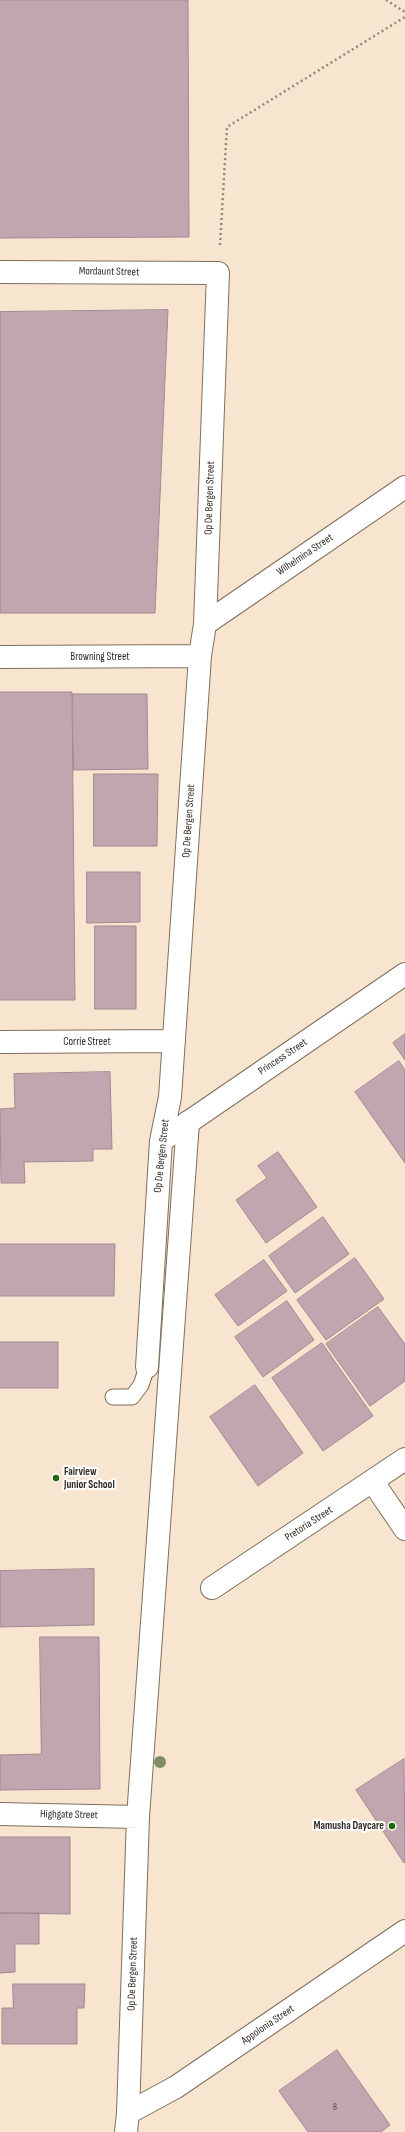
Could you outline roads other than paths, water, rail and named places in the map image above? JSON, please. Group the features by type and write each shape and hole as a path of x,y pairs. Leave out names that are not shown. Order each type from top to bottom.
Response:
{"street":[{"name":"Mordaunt Street","path":"0,272 218,273"},
{"name":"Op De Bergen Street","path":"147,1367 162,1141 170,1097 200,656 205,624 218,273"},
{"name":"Wilhelmina Street","path":"205,624 405,487"},
{"name":"Browning Street","path":"0,657 200,656"},
{"name":"Princess Street","path":"162,1141 405,974"},
{"name":"Corrie Street","path":"0,1042 174,1041"},
{"name":"Op De Bergen Street","path":"127,2122 138,1817 188,1122"},
{"name":"Pretoria Street","path":"212,1588 373,1482 405,1459"},
{"path":"373,1482 405,1529"},
{"name":"Highgate Street","path":"0,1814 138,1817"},
{"name":"Appolonia Street","path":"127,2122 176,2086 405,1931"}],"lane":[{"path":"113,1396 132,1397 141,1385 147,1367"}],"place":[{"name":"Fairview Junior School","path":"56,1478"},
{"name":"Mamusha Daycare","path":"392,1826"}]}
